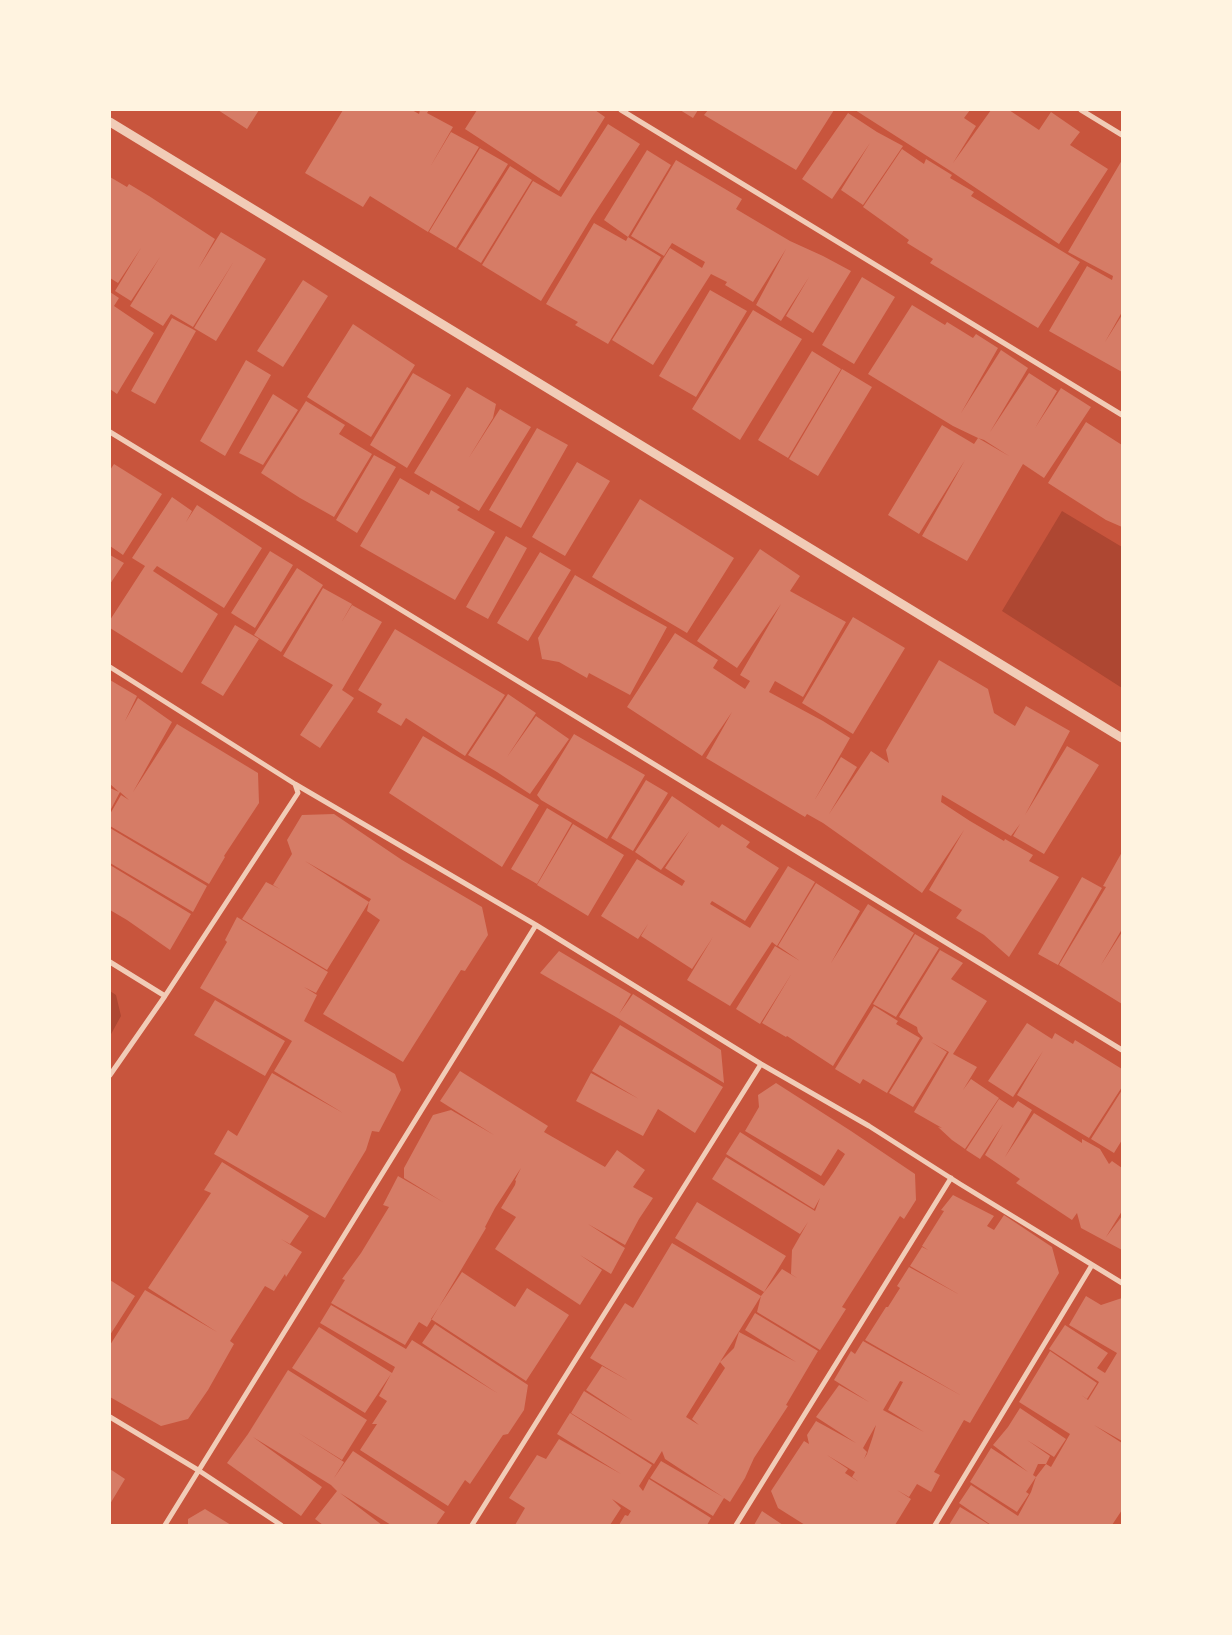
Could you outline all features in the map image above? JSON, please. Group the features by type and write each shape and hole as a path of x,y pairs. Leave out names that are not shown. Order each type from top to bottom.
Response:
{"street":[{"path":"620,110 1122,414"},
{"path":"1081,110 1122,135"},
{"path":"110,122 1122,738"},
{"path":"110,432 1122,1050"},
{"path":"110,667 295,784 536,925 761,1064 869,1126 1122,1283"},
{"path":"110,1076 165,996 298,793 295,784"},
{"path":"164,1525 536,925"},
{"path":"110,962 165,996"},
{"path":"472,1525 761,1064"},
{"path":"736,1525 951,1178"},
{"path":"935,1525 1092,1265"},
{"path":"110,1417 198,1470 281,1525"}],"shaded area":[{"path":"1062,511 1122,547 1122,688 1002,611"},
{"path":"110,991 116,995 121,1016 110,1036"}],"building":[{"path":"218,110 259,110 247,129"},
{"path":"343,110 412,110 419,114 420,110 429,110 427,113 453,127 430,167 451,132 479,147 428,232 370,196 363,207 305,173"},
{"path":"477,110 595,110 605,117 559,191 465,129"},
{"path":"680,110 698,110 693,118"},
{"path":"708,110 834,110 796,170 704,115"},
{"path":"855,110 970,110 964,118 976,126 953,163 991,110 1009,110 1039,130 1051,112 1080,132 1070,145 1108,169 1059,244"},
{"path":"848,113 903,146 863,205 841,190 870,143 832,199 802,179"},
{"path":"608,124 640,144 592,217 541,301 482,265 533,181 561,197"},
{"path":"480,148 508,164 456,248 429,232"},
{"path":"902,149 924,164 926,159 952,175 950,178 974,192 971,196 1080,262 1038,328 930,263 933,259 907,243 909,240 863,207"},
{"path":"647,150 671,165 628,237 604,220"},
{"path":"676,160 742,199 736,209 790,241 851,271 813,333 786,316 809,277 781,321 756,305 786,249 753,302 725,285 727,282 711,274 653,365 612,340 670,248 702,268 705,262 672,243 664,256 631,236"},
{"path":"1122,160 1122,312 1105,342 1122,315 1122,372 1049,331 1087,266 1112,280 1113,276 1068,252"},
{"path":"510,166 532,180 481,263 458,249"},
{"path":"110,177 127,187 129,184 215,239 198,269 221,232 266,259 216,341 194,328 234,261 193,327 171,314 163,326 130,306 160,257 131,301 115,291 141,248 118,283 110,278"},
{"path":"594,223 626,241 628,237 661,257 608,344 575,325 578,322 546,304"},
{"path":"862,277 895,297 854,364 822,345"},
{"path":"303,280 328,296 283,367 257,351"},
{"path":"710,290 747,311 696,397 659,376"},
{"path":"110,292 119,298 114,306 154,333 117,394 110,389"},
{"path":"912,305 945,325 947,322 973,338 976,334 998,348 961,413 1001,350 1028,368 990,432 1029,373 1057,391 1035,428 1061,388 1091,407 1044,478 1023,464 967,561 922,536 965,460 919,534 888,515 942,425 974,444 978,438 953,426 868,374","holes":["978,438 984,440 1009,456"]},
{"path":"753,310 802,339 740,440 692,409"},
{"path":"172,318 196,331 155,404 131,391"},
{"path":"353,324 415,365 371,437 307,397"},
{"path":"812,351 841,369 788,458 758,440"},
{"path":"246,360 271,375 225,456 200,441"},
{"path":"842,369 872,387 818,476 789,459"},
{"path":"413,373 451,395 407,468 370,445"},
{"path":"467,387 496,404 493,418 468,459 500,409 531,427 479,511 414,473"},
{"path":"273,394 298,410 263,465 239,453"},
{"path":"306,401 345,425 339,434 372,454 334,517 261,473"},
{"path":"1086,422 1122,445 1122,527 1106,520 1048,483"},
{"path":"537,428 568,445 521,528 489,510"},
{"path":"374,455 396,467 357,533 336,520"},
{"path":"577,462 610,481 565,556 532,537"},
{"path":"114,464 162,494 123,555 110,546 110,470"},
{"path":"400,478 429,495 431,490 460,507 457,510 495,532 455,600 360,546"},
{"path":"172,497 192,511 186,522 197,505 262,548 224,608 157,566 153,571 218,614 182,673 110,628 110,620 145,566 132,558"},
{"path":"640,499 734,558 687,633 592,577"},
{"path":"506,536 527,548 488,619 466,607"},
{"path":"760,549 800,576 790,591 846,622 803,697 775,681 769,692 850,738 814,801 841,757 857,767 829,814 871,751 889,763 886,750 939,660 988,689 994,713 1015,726 1026,706 1070,731 1025,815 1067,746 1099,765 1044,854 1013,836 1020,824 1011,836 942,795 941,802 1004,841 1005,839 1033,855 1029,861 1059,877 1009,957 984,935 956,918 962,910 929,890 964,830 922,893 823,823 807,814 805,817 706,758 732,712 702,756 627,707 675,633 718,660 713,668 745,689 750,681 740,675 781,604 737,668 697,641"},
{"path":"270,551 293,565 255,628 231,613"},
{"path":"540,552 571,570 528,641 497,623"},
{"path":"110,555 124,563 110,584"},
{"path":"297,568 323,585 281,652 254,635"},
{"path":"575,575 667,627 630,695 589,673 587,678 559,662 542,659 538,638"},
{"path":"323,588 352,604 341,623 352,605 382,622 342,690 354,698 320,748 300,735 333,685 283,656"},
{"path":"853,617 905,648 853,734 802,703"},
{"path":"235,625 259,639 223,696 201,683"},
{"path":"395,629 505,695 465,756 406,718 401,726 377,712 382,704 358,690"},
{"path":"110,680 137,696 125,721 138,698 172,722 133,792 177,724 258,773 259,803 224,856 209,884 110,826 110,814 121,795 129,800 120,792 110,811 110,788 119,792 110,784"},
{"path":"508,694 536,713 507,757 536,716 569,739 530,794 468,755"},
{"path":"574,734 645,775 607,839 541,800 537,795"},
{"path":"423,736 539,805 502,867 389,793"},
{"path":"646,780 668,793 633,851 611,838"},
{"path":"672,796 719,828 722,824 750,842 746,847 779,868 745,921 712,901 710,904 750,928 788,866 815,882 777,946 772,942 730,1006 687,980 713,937 692,969 641,936 648,924 638,939 601,916 637,859 682,886 685,881 665,868 690,830 661,870 635,852"},
{"path":"547,808 572,823 537,884 511,869"},
{"path":"334,814 402,860 482,907 488,935 465,971 461,970 403,1062 323,1014 380,920 367,911 369,902 327,970 242,919 266,882 280,889 273,885 292,854 287,840 302,815","holes":["305,861 371,899 369,902"]},
{"path":"573,824 624,855 588,916 537,885"},
{"path":"110,828 207,886 193,912 110,863"},
{"path":"1122,852 1122,929 1101,965 1122,932 1122,1004 1059,965 1106,887 1103,886"},
{"path":"110,865 191,914 170,950 110,910"},
{"path":"1082,877 1102,888 1058,965 1038,954"},
{"path":"816,883 860,911 831,963 868,904 914,933 833,1066 787,1036 762,1023 792,973 760,1024 736,1009 775,946 800,961 778,946"},
{"path":"237,917 328,972 316,993 304,987 317,995 304,1021 395,1074 401,1090 379,1132 372,1131 366,1150 325,1218 214,1154 228,1130 237,1136 272,1073 343,1113 274,1071 292,1041 200,988 227,942 225,940"},
{"path":"915,934 939,948 896,1017 873,1004"},
{"path":"940,950 963,963 951,979 987,1001 953,1054 977,1067 963,1090 971,1079 999,1098 965,1149 938,1127 942,1128 914,1112 949,1052 931,1042 947,1052 913,1107 889,1093 923,1038 918,1032 917,1027 899,1017"},
{"path":"559,951 631,994 619,1014 633,994 721,1050 724,1083 540,973"},
{"path":"215,1000 285,1041 265,1076 194,1035"},
{"path":"874,1006 898,1021 896,1024 920,1038 887,1093 863,1079 860,1084 835,1069"},
{"path":"1027,1023 1052,1039 1055,1033 1073,1044 1075,1040 1122,1069 1122,1087 1089,1138 1017,1095 1043,1051 1013,1097 988,1081"},
{"path":"620,1025 723,1087 695,1133 658,1109 643,1136 576,1101 591,1073 639,1099 592,1071"},
{"path":"460,1071 548,1126 544,1132 605,1167 617,1150 645,1170 633,1187 653,1198 625,1245 588,1224 625,1248 611,1274 580,1255 602,1270 580,1305 495,1249 516,1217 501,1208 515,1185 515,1180 521,1168 495,1208 486,1228 427,1327 419,1322 405,1345 331,1303 345,1280 342,1279 361,1253 389,1207 383,1205 398,1176 443,1202 404,1178 404,1168 433,1115 451,1110 494,1135 440,1101"},
{"path":"776,1083 915,1174 916,1200 904,1219 900,1216 842,1307 846,1309 820,1350 757,1312 761,1296 782,1269 797,1278 791,1274 792,1250 808,1222 800,1234 712,1179 726,1157 815,1211 820,1198 814,1209 726,1154 740,1132 824,1186 845,1154 838,1149 821,1176 745,1131 759,1107 758,1095"},
{"path":"1122,1090 1122,1140 1114,1153 1091,1139"},
{"path":"999,1099 1013,1108 1018,1101 1032,1110 1005,1157 1034,1113 1082,1143 1082,1139 1100,1149 1109,1164 1112,1161 1122,1168 1122,1211 1106,1237 1122,1216 1122,1250 1081,1228 1077,1213 1072,1220 1016,1183 1020,1179 985,1155 1003,1124 980,1159 966,1150"},
{"path":"222,1162 309,1216 290,1244 281,1239 302,1252 286,1277 285,1274 274,1291 265,1286 230,1341 234,1344 208,1390 188,1419 161,1426 110,1397 110,1345 145,1290 217,1332 148,1288 211,1193 204,1190"},
{"path":"953,1195 994,1216 987,1226 994,1230 1004,1215 1052,1247 1059,1273 970,1423 964,1420 934,1472 940,1475 931,1492 917,1484 909,1497 897,1490 911,1499 895,1525 805,1525 778,1508 771,1491 804,1441 809,1444 807,1435 816,1421 856,1443 816,1417 839,1385 869,1402 834,1380 851,1351 855,1354 863,1341 962,1396 865,1340 900,1288 897,1286 909,1267 960,1295 910,1266 922,1247 928,1250 922,1246 944,1211 941,1210","holes":["900,1381 903,1382 888,1410 924,1432 883,1410","876,1425 867,1454 864,1459 867,1452 863,1448","827,1455 855,1472 852,1477 859,1482 845,1473 848,1469"]},
{"path":"697,1202 786,1256 764,1292 675,1238"},
{"path":"672,1243 761,1296 720,1362 734,1348 739,1332 796,1362 745,1330 755,1313 818,1351 786,1405 788,1406 754,1458 745,1478 730,1502 724,1498 713,1516 650,1478 661,1461 723,1497 665,1459 662,1451 654,1464 571,1413 584,1391 633,1421 586,1390 602,1366 629,1381 590,1358 625,1303 633,1308","holes":["720,1362 725,1368 692,1419 699,1425 686,1417"]},
{"path":"462,1272 515,1307 527,1288 569,1315 526,1381 431,1319"},
{"path":"110,1280 135,1296 110,1335"},
{"path":"1086,1296 1101,1305 1122,1298 1122,1441 1094,1425 1122,1443 1122,1510 1112,1525 991,1525 959,1503 971,1485 1018,1516 1031,1492 1036,1477 1046,1464 1051,1467 1070,1434 1019,1402 1050,1351 1097,1383 1087,1399 1081,1395 1088,1400 1099,1382 1049,1349 1065,1325 1108,1353 1097,1368 1105,1373 1117,1353 1069,1325"},
{"path":"331,1305 406,1349 412,1340 497,1393 422,1343 435,1324 528,1385 524,1410 508,1434 503,1435 470,1484 465,1480 448,1506 360,1450 377,1424 372,1424 387,1401 379,1396 391,1374 365,1413 292,1368 319,1327 392,1373 395,1367 320,1323"},
{"path":"288,1370 367,1420 342,1460 297,1432 344,1462 334,1478 353,1451 445,1512 436,1525 391,1525 340,1493 382,1525 323,1525 315,1519 337,1491 331,1485 253,1437 322,1487 301,1516 227,1463 248,1434"},
{"path":"1020,1408 1066,1439 1054,1457 1027,1440 1050,1456 1046,1464 1038,1464 1033,1475 1036,1477 1026,1492 1029,1494 1017,1512 970,1482 991,1448 1028,1472 993,1445 1008,1427"},
{"path":"570,1413 652,1465 639,1486 643,1491 649,1479 711,1518 707,1525 619,1525 625,1515 628,1516 631,1511 612,1499 621,1508 610,1525 515,1525 525,1508 509,1498 537,1455 546,1459 559,1439 621,1474 557,1434"},
{"path":"110,1469 125,1479 110,1504"},
{"path":"960,1507 990,1525 949,1525"},
{"path":"205,1509 231,1525 188,1525 188,1519"},
{"path":"762,1511 783,1525 754,1525"}]}
